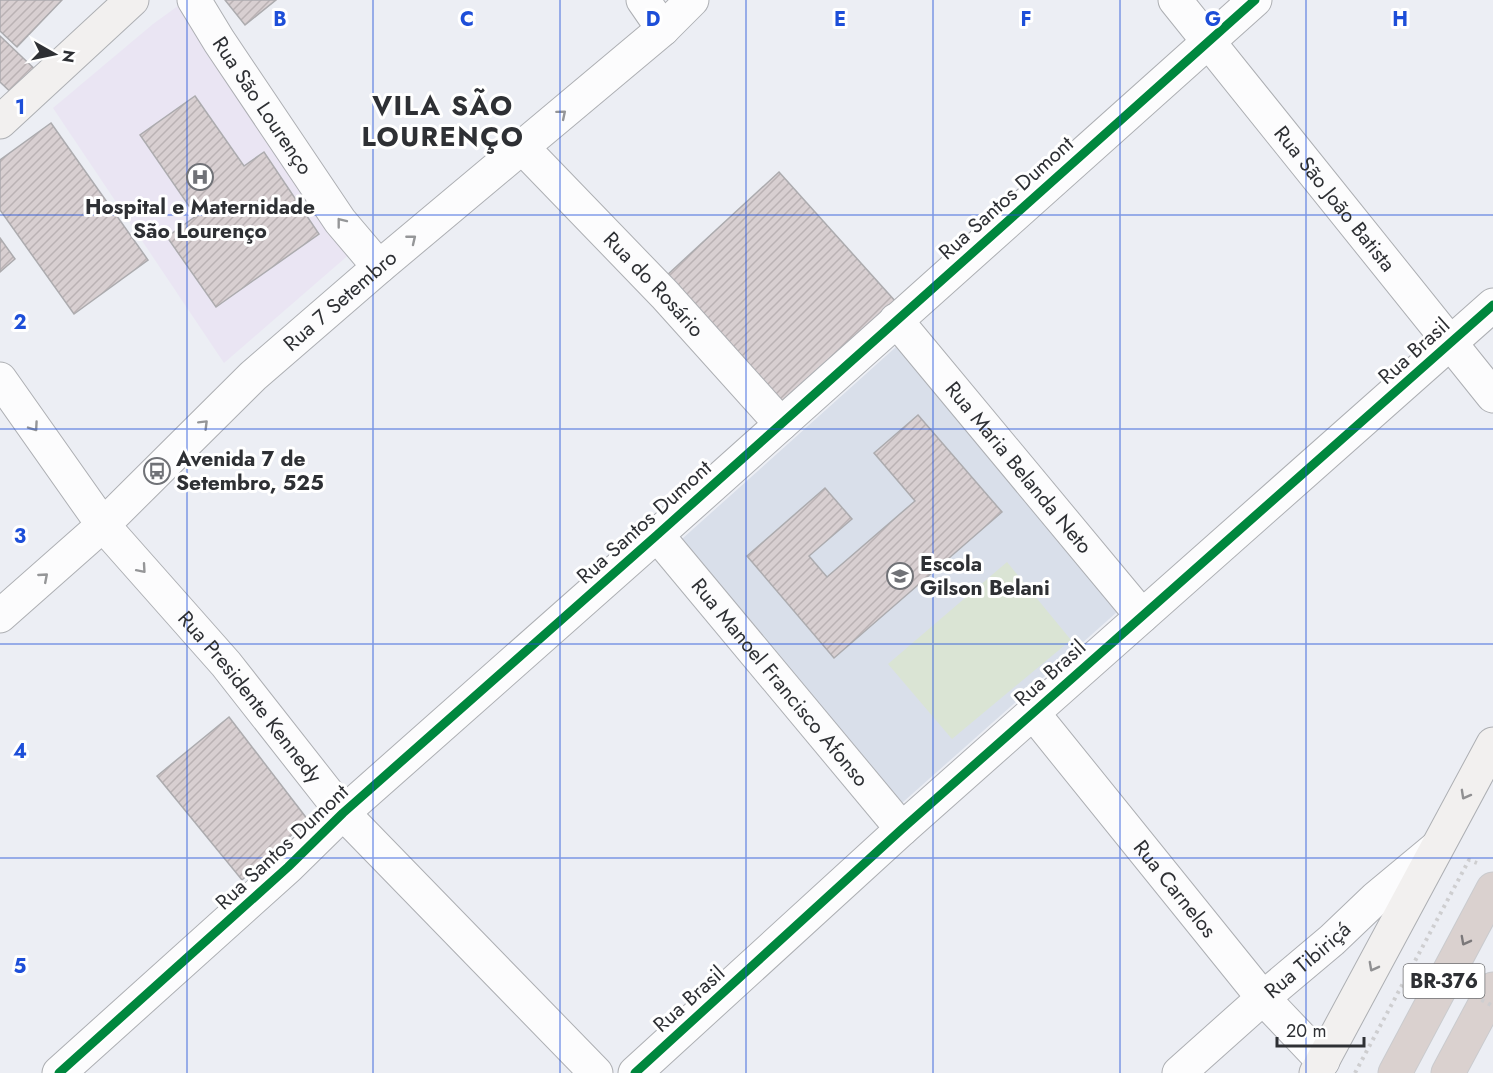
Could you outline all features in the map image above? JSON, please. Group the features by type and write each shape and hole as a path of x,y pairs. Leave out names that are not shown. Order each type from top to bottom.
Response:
{"highway":[{"name":"BR-376","path":"1395,1073 1493,889"},
{"name":"BR-376","path":"1448,1073 1493,989"}],"main road":[{"path":"0,122 129,1"},
{"path":"1319,1067 1493,744"}],"street":[{"name":"Rua São Lourenço","path":"194,0 340,221 378,267"},
{"path":"643,0 663,29"},
{"name":"Rua 7 Setembro","path":"0,616 103,525 253,376 378,267 663,29 692,0"},
{"name":"Rua São João Batista","path":"1176,0 1449,344 1493,396"},
{"name":"Rua Santos Dumont","path":"58,1073 288,867 343,813 1255,0"},
{"name":"Rua do Rosário","path":"523,148 665,295 781,424"},
{"name":"Rua Brasil","path":"635,1073 902,829 1493,305"},
{"name":"Rua Maria Belanda Neto","path":"896,320 1142,616"},
{"name":"Rua Presidente Kennedy","path":"0,379 103,525 226,664 343,813 596,1073"},
{"name":"Rua Manoel Francisco Afonso","path":"657,535 902,829"},
{"name":"Rua Carnelos","path":"1032,713 1319,1067"},
{"name":"Rua Tibiriçá","path":"1179,1073 1332,940 1376,898 1435,849"}],"path":[{"path":"1422,968 1493,1006"}],"shaded area":[{"name":"Hospital e Maternidade São Lourenço","path":"182,3 352,252 224,363 53,108 153,24"},
{"name":"Escola Gilson Belani","path":"897,346 1117,612 902,803 682,539"}],"green space":[{"path":"1007,562 1071,640 952,739 888,664"}],"building":[{"path":"0,0 62,0 17,47 0,31"},
{"path":"225,0 276,0 245,25"},
{"path":"0,36 42,76 19,100 0,82"},
{"path":"195,96 244,166 264,152 319,234 216,307 167,237 196,216 140,135"},
{"path":"51,123 148,260 74,314 0,210 0,160"},
{"path":"779,172 896,302 781,405 665,277"},
{"path":"0,238 15,259 0,272"},
{"path":"918,415 1002,512 834,658 747,556 825,488 852,519 809,556 827,577 915,501 874,453"},
{"path":"229,717 308,820 242,880 157,776"}],"cycle path":[{"path":"59,1073 288,867 343,813 1255,0"},
{"path":"635,1073 902,829 1493,305"}],"place":[{"name":"Hospital e Maternidade São Lourenço","path":"200,177"},
{"name":"Avenida 7 de Setembro, 525","path":"157,471"},
{"name":"Escola Gilson Belani","path":"900,576"}],"district":[{"name":"VILA SÃO LOURENÇO","path":"443,122"}]}
